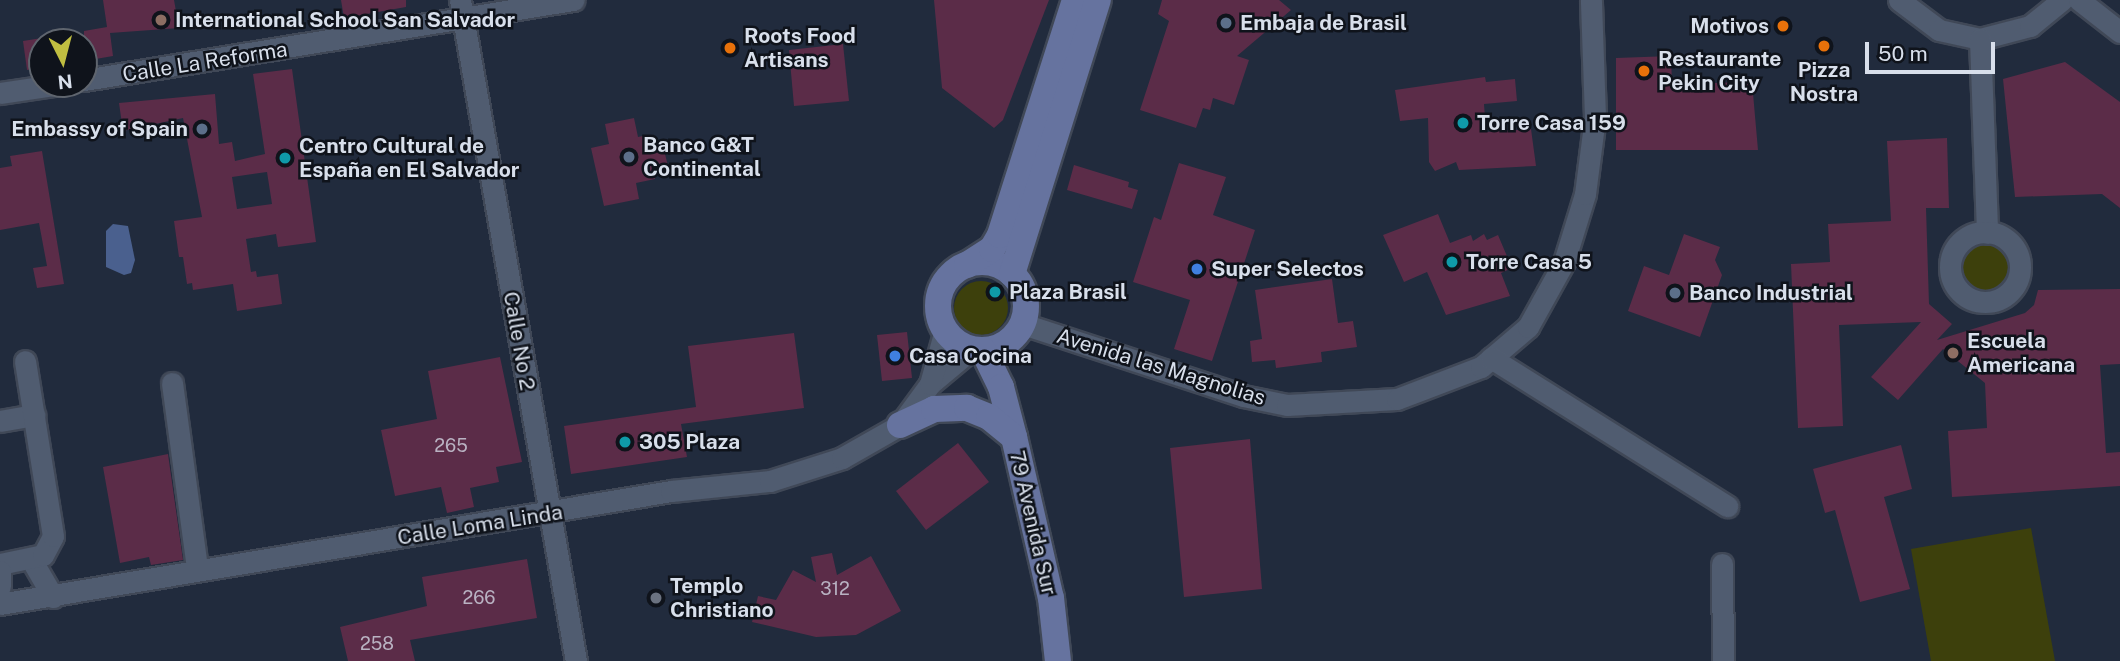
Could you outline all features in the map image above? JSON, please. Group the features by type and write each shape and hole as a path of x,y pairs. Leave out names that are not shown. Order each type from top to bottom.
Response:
{"main road":[{"path":"967,265 991,263 1012,274 1025,296 1018,331 977,349 945,330 938,310 940,292 956,271 992,249 1000,236 1075,0"},
{"path":"1012,274 1098,0"},
{"name":"79 Avenida Sur","path":"1001,387 1018,331"},
{"name":"79 Avenida Sur","path":"977,349 1001,387 1014,437 1051,598 1058,661"},
{"path":"900,425 934,409 967,408 989,416 1014,437"}],"street":[{"name":"Calle No 2","path":"460,0 576,661"},
{"name":"Calle La Reforma","path":"98,78 462,22 573,0"},
{"name":"Avenida las Magnolias","path":"1018,331 1242,396 1287,405 1397,398 1454,380 1491,358 1528,327 1564,262 1585,194 1595,117 1591,0"},
{"path":"1899,0 1939,30 1980,39 2030,26 2062,0"},
{"path":"2079,0 2120,32"},
{"path":"1980,39 1987,233"},
{"path":"0,93 28,89"},
{"name":"Calle Loma Linda","path":"930,384 945,330"},
{"name":"Calle Loma Linda","path":"0,604 53,597 197,569 550,514 671,491 770,481 842,458 900,425 930,384 977,349"},
{"path":"1491,358 1727,506"},
{"path":"0,564 31,559 50,548 53,536 25,360"},
{"path":"172,383 197,569"},
{"path":"0,421 34,415"},
{"path":"31,559 53,597"},
{"path":"1722,564 1723,661"},
{"path":"0,570 0,586"}],"shaded area":[{"path":"1985,239 1996,241 2009,252 2014,268 2012,279 2001,292 1985,297 1974,295 1961,284 1956,268 1958,257 1969,244"},
{"path":"981,281 1000,289 1008,308 1000,327 981,335 962,327 954,308 962,289"},
{"path":"2031,528 2055,661 1931,661 1911,549"}],"water":[{"path":"113,224 128,226 135,260 131,273 124,275 106,267 106,231"}],"building":[{"path":"103,0 174,0 179,28 110,33 113,56 98,59 98,29 107,27"},
{"path":"341,0 406,0 406,7 344,18"},
{"path":"934,0 1049,0 1003,120 994,128 942,88"},
{"path":"1162,0 1279,0 1291,10 1237,56 1249,60 1234,105 1213,98 1210,110 1203,108 1196,128 1140,110 1169,21 1158,14"},
{"path":"28,40 27,70 23,41"},
{"path":"843,44 849,101 794,106 789,50"},
{"path":"1671,56 1672,84 1752,82 1758,150 1616,150 1616,58"},
{"path":"2065,62 2120,102 2120,208 2102,194 2015,197 2003,79"},
{"path":"292,69 316,242 278,247 276,234 246,239 251,272 256,271 257,277 278,274 282,304 237,311 233,284 193,290 192,283 187,284 183,257 179,257 174,221 202,217 183,118 123,131 119,103 215,94 219,144 232,142 235,161 265,154 253,74","holes":["267,172 272,204 237,209 232,177"]},
{"name":"Torre Casa 159","path":"1485,77 1486,82 1515,79 1517,101 1484,104 1486,132 1531,129 1536,166 1459,170 1456,162 1435,171 1429,162 1428,118 1400,121 1395,90"},
{"name":"Banco G&T Continental","path":"634,118 638,137 648,135 649,145 662,142 668,166 653,169 655,179 636,183 639,199 604,206 591,148 609,144 605,124"},
{"path":"1947,138 1949,208 1926,208 1929,304 1952,324 1937,340 2025,313 2034,305 2038,290 2120,289 2120,364 2100,365 2106,453 2120,452 2120,486 1952,497 1948,431 1987,428 1985,383 1943,349 1898,400 1871,377 1921,322 1839,325 1843,426 1798,428 1791,264 1830,262 1828,224 1891,221 1887,141"},
{"path":"42,151 64,284 37,288 33,268 47,266 39,223 0,230 0,168 12,166 10,156"},
{"path":"1179,163 1226,177 1213,215 1255,230 1212,361 1174,349 1190,300 1133,282 1154,217 1161,220"},
{"path":"1074,165 1129,182 1128,187 1138,190 1132,209 1067,190"},
{"name":"Torre Casa 5","path":"1438,214 1450,243 1471,235 1473,241 1484,234 1487,240 1498,235 1512,268 1501,273 1510,296 1446,315 1427,272 1404,282 1383,235"},
{"name":"Banco Industrial","path":"1684,234 1720,247 1715,260 1722,275 1700,337 1628,311 1644,266 1669,275"},
{"path":"1332,279 1338,323 1353,321 1357,347 1321,352 1322,362 1276,368 1275,360 1252,362 1250,341 1262,339 1255,290"},
{"name":"Casa Cocina","path":"907,332 912,378 882,381 877,335"},
{"path":"794,333 804,408 681,424 687,457 571,474 564,426 696,407 688,346"},
{"path":"500,357 522,462 496,467 499,482 470,488 474,507 447,513 441,487 395,496 381,430 437,419 428,371"},
{"path":"1250,439 1262,589 1184,597 1170,448"},
{"path":"958,443 989,482 926,530 896,491"},
{"path":"1901,445 1912,489 1884,497 1910,589 1860,602 1835,510 1825,513 1813,469"},
{"path":"168,454 183,560 151,565 149,557 120,563 103,467"},
{"path":"832,553 837,575 871,556 901,611 856,635 816,637 752,622 758,596 776,600 793,570 816,582 811,557"},
{"path":"527,559 537,618 410,640 415,661 348,661 340,627 427,606 422,577"}],"place":[{"name":"International School San Salvador","path":"161,20"},
{"name":"Embaja de Brasil","path":"1226,23"},
{"name":"Motivos","path":"1783,26"},
{"name":"Pizza Nostra","path":"1824,46"},
{"name":"Roots Food Artisans","path":"730,48"},
{"name":"Restaurante Pekin City","path":"1644,71"},
{"name":"Torre Casa 159","path":"1463,123"},
{"name":"Embassy of Spain","path":"202,129"},
{"name":"Banco G&T Continental","path":"629,157"},
{"name":"Centro Cultural de España en El Salvador","path":"285,158"},
{"name":"Torre Casa 5","path":"1452,262"},
{"name":"Super Selectos","path":"1197,269"},
{"name":"Plaza Brasil","path":"995,292"},
{"name":"Banco Industrial","path":"1675,293"},
{"name":"Escuela Americana","path":"1953,353"},
{"name":"Casa Cocina","path":"895,356"},
{"name":"305 Plaza","path":"625,442"},
{"name":"Templo Christiano","path":"656,598"}]}
